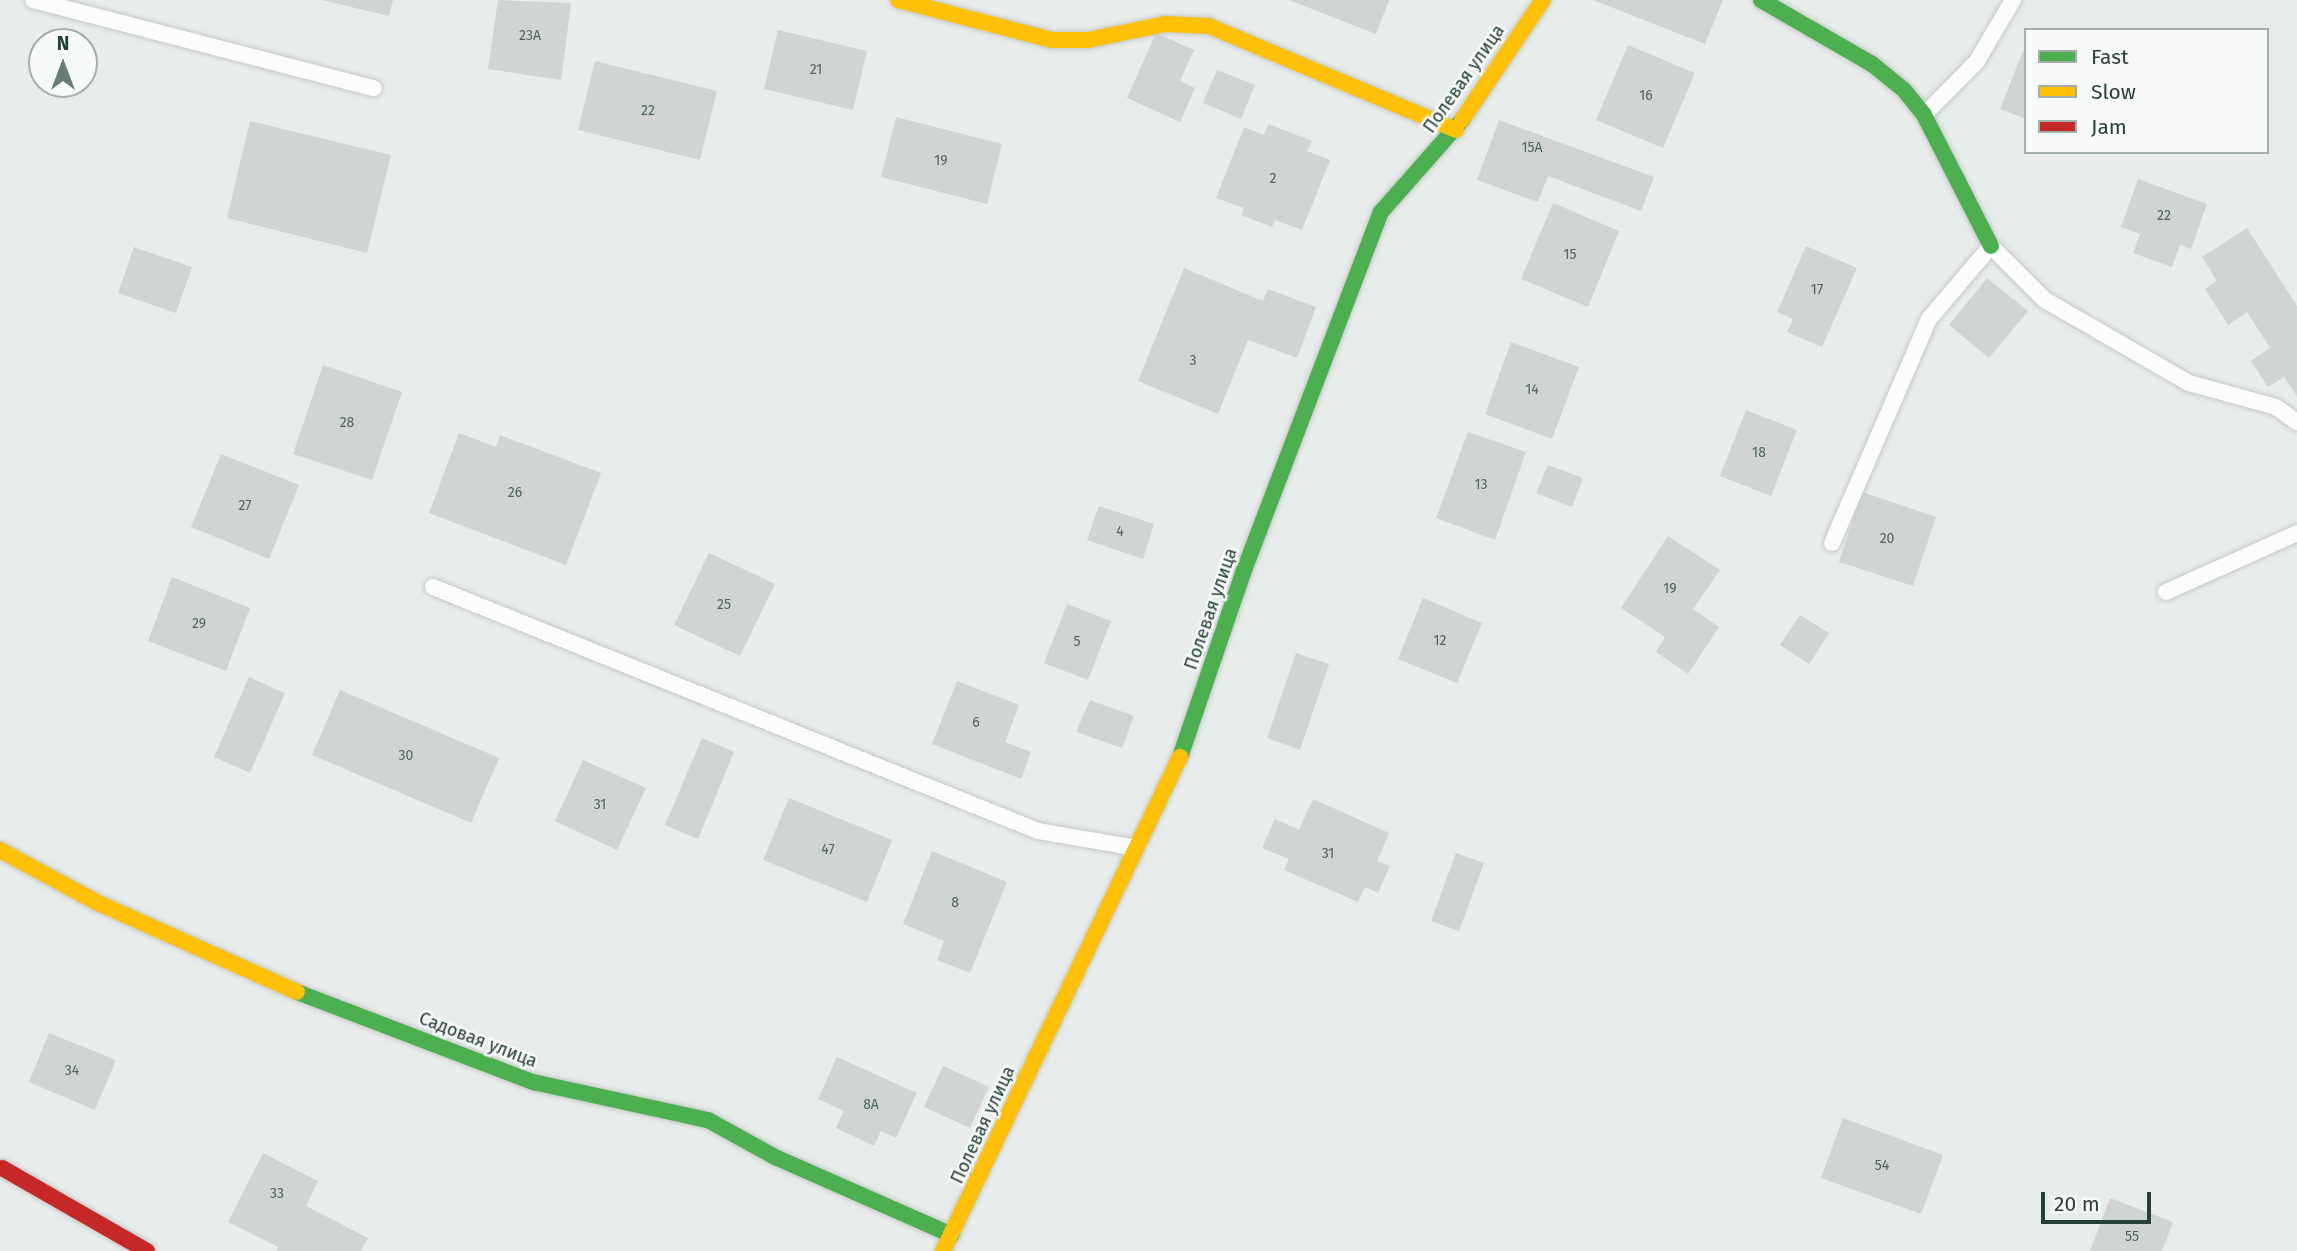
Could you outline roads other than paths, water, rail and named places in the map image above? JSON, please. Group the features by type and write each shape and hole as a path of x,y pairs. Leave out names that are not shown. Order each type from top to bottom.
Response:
{"street":[{"path":"898,0 1052,40 1088,40 1165,24 1209,26 1456,130"},
{"name":"Полевая улица","path":"943,1251 1188,741 1243,573 1381,212 1456,130 1543,0"},
{"path":"1761,0 1872,64 1924,115 1992,246"},
{"name":"Садовая улица","path":"0,850 96,901 308,997 533,1082 708,1120 775,1157 953,1235"},
{"path":"2,1168 147,1251"}],"lane":[{"path":"33,0 374,88"},
{"path":"1924,115 1977,61 2013,0"},
{"path":"1832,543 1929,319 1992,246 2057,307 2189,383 2276,407 2297,422"},
{"path":"2166,592 2297,533"},
{"path":"433,587 1038,831 1136,848"}]}
